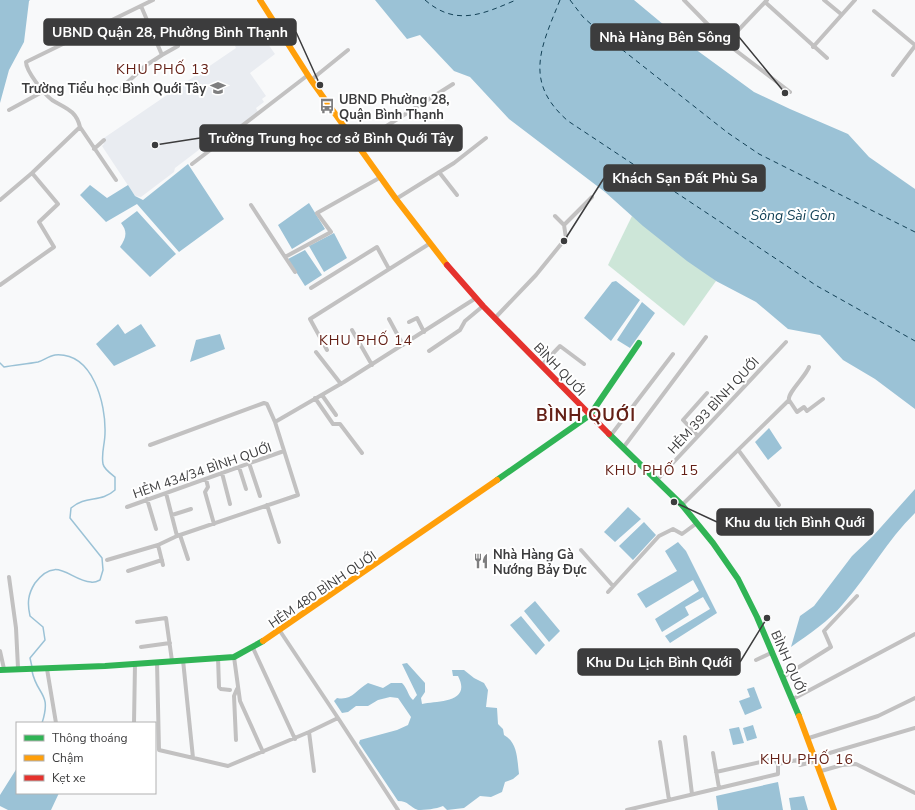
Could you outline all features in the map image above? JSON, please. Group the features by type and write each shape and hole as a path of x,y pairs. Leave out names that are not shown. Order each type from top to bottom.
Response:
{"main road":[{"name":"BÌNH QUỚI","path":"260,0 310,77 429,244 495,318 590,415 682,505 738,579 757,617 793,699 817,759 834,810"},
{"path":"590,415 639,343"},
{"name":"HẺM 480 BÌNH QUỚI","path":"2,669 26,668 39,670 234,657 253,648 280,631 590,415"}],"street":[{"path":"116,180 80,127 78,118 69,108 51,99 26,68 26,62 153,0"},
{"path":"684,0 726,43 790,92"},
{"path":"824,0 841,14"},
{"path":"813,47 855,0"},
{"path":"726,43 766,1 813,47 827,58"},
{"path":"141,6 162,55"},
{"path":"874,11 914,44"},
{"path":"893,75 914,44 915,36"},
{"path":"118,91 145,66 178,46"},
{"path":"192,164 348,50"},
{"path":"358,144 453,84"},
{"path":"10,110 44,91"},
{"path":"0,200 32,174 80,127"},
{"path":"396,199 458,161 486,138"},
{"path":"94,149 104,140"},
{"path":"439,172 457,195"},
{"path":"0,285 54,247 39,222 58,204 32,174"},
{"path":"285,257 330,232 317,213 382,177"},
{"path":"564,225 592,197"},
{"path":"252,205 295,272"},
{"path":"495,318 536,275 566,238 564,225 555,216"},
{"path":"327,350 310,319 429,244"},
{"path":"310,288 377,247 389,269"},
{"path":"275,422 372,365 476,298"},
{"path":"429,351 460,330 465,321 484,306"},
{"path":"409,322 417,318 424,332"},
{"path":"389,319 402,345"},
{"path":"352,330 372,365"},
{"path":"623,448 706,337"},
{"name":"HẺM 393 BÌNH QUỚI","path":"656,481 786,342"},
{"path":"542,365 560,346 584,364"},
{"path":"316,352 341,384"},
{"path":"611,435 673,354"},
{"path":"682,505 739,451 789,400 790,394 806,375 809,367"},
{"path":"698,436 684,420 707,393"},
{"path":"322,395 336,415"},
{"path":"315,398 333,424 340,424 362,453"},
{"path":"789,400 797,412 804,406 807,411 823,398"},
{"path":"107,560 158,545 179,535 298,495 275,422 267,404 264,403 150,445"},
{"name":"HẺM 434/34 BÌNH QUỚI","path":"127,507 284,451"},
{"path":"739,451 779,505"},
{"path":"249,463 260,496"},
{"path":"238,467 246,489"},
{"path":"222,473 230,504"},
{"path":"206,480 208,487 205,492 214,524"},
{"path":"166,493 172,515 188,559"},
{"path":"147,499 156,529"},
{"path":"267,505 278,542"},
{"path":"172,515 191,509"},
{"path":"608,592 659,536 673,529 682,534 697,524"},
{"path":"128,571 163,563 158,545"},
{"path":"581,550 613,586"},
{"path":"9,577 16,628 18,668"},
{"path":"783,677 831,648 824,631 857,596"},
{"path":"136,622 166,618 172,661"},
{"path":"280,631 398,810"},
{"path":"793,699 915,634"},
{"path":"141,647 170,643"},
{"path":"253,648 295,739"},
{"path":"0,651 2,669"},
{"path":"756,660 773,652"},
{"path":"218,657 219,687 221,689 230,690"},
{"path":"234,657 237,689 240,702 263,752"},
{"path":"183,660 193,758"},
{"path":"157,662 158,750 228,766 295,739 338,718"},
{"path":"134,722 135,664"},
{"path":"47,669 56,722"},
{"path":"236,740 234,696 237,689"},
{"path":"809,738 878,716 915,698"},
{"path":"778,764 797,760 800,765 915,728"},
{"path":"309,732 314,771"},
{"path":"685,737 692,794"},
{"path":"660,742 669,800"},
{"path":"713,753 719,788"},
{"path":"629,810 778,774 778,764 774,759 716,772"},
{"path":"821,771 842,765 856,764 915,793"}],"shaded area":[{"path":"261,28 265,34 263,37 275,54 250,73 266,96 262,99 264,102 256,108 258,112 207,150 204,146 175,168 174,172 141,197 135,196 102,146 104,144 101,140 236,48 235,46"}],"green space":[{"path":"632,216 716,281 684,326 608,265"}],"water":[{"path":"0,0 30,0 24,42 9,70 0,103"},
{"name":"Sông Sài Gòn","path":"375,0 634,0 676,35 754,92 848,134 869,157 915,189 915,409 875,379 843,360 820,335 788,329 756,302 716,281 687,261 643,226 605,192 509,119 470,77 454,71 420,35 407,39"},
{"path":"188,164 224,219 179,252 137,204 106,222 80,195 90,185 107,198 128,185 135,196 143,200"},
{"path":"309,203 325,229 292,249 278,225"},
{"path":"137,211 176,254 150,277 120,247 124,241 125,235 125,229 121,223"},
{"path":"334,233 347,258 324,272 309,246"},
{"path":"305,250 322,275 305,286 288,259"},
{"path":"616,281 640,300 611,341 584,318 612,282"},
{"path":"642,302 655,313 630,348 617,340"},
{"path":"118,324 125,334 141,324 156,346 114,366 96,344"},
{"path":"220,334 225,349 190,362 196,340"},
{"path":"769,428 782,448 768,460 755,442"},
{"path":"915,489 915,513 905,523 852,593 832,616 791,647 800,616 814,606 852,556 873,536"},
{"path":"628,507 641,519 615,542 604,532"},
{"path":"644,522 656,535 633,560 619,546"},
{"path":"678,542 686,551 717,613 670,643 665,636 710,609 703,597 685,607 689,615 662,632 655,619 699,591 693,580 646,608 637,594 677,571 665,551"},
{"path":"535,601 560,631 549,642 524,611"},
{"path":"521,616 545,645 536,655 510,625"},
{"path":"407,663 425,683 425,692 421,698 422,704 444,701 457,696 461,691 461,685 458,676 453,676 452,670 464,670 474,678 484,683 488,690 486,707 497,708 498,724 503,729 504,735 512,742 517,757 519,774 513,779 505,782 502,792 491,797 480,796 464,808 447,810 443,806 418,810 407,803 398,801 359,743 360,740 397,730 408,725 411,717 398,698 390,697 378,700 368,706 356,706 348,712 342,713 334,701 337,698 342,699 354,694 368,683 383,688 391,683 402,683 413,700 417,695 402,664"},
{"path":"754,687 762,708 745,715 739,701 750,697 747,689"},
{"path":"753,725 757,738 747,741 743,728"},
{"path":"739,727 744,743 733,745 729,729"},
{"path":"16,770 16,794 59,794 51,810 8,810 0,806 0,795"},
{"path":"778,782 783,810 718,810 716,796"},
{"path":"804,796 808,810 791,810 789,798"}],"waterway":[{"path":"0,363 4,367 38,362 55,355 68,356 79,362 88,371 95,382 100,395 105,421 105,437 102,456 103,464 106,470 115,477 115,490 110,494 82,502 71,508 70,518 102,558 103,570 100,580 96,582 83,581 63,571 50,570 35,583 31,591 28,603 30,616 43,627 45,640 30,658 32,667"},
{"path":"32,671 34,679 45,700 45,713 42,722"}],"ferry route":[{"path":"425,0 436,8 459,16 492,10 516,0"},
{"path":"560,0 547,33 542,49 540,64 541,78 545,92 554,107 568,121 817,286 915,341"},
{"path":"570,0 583,17 601,33 728,133 759,154 915,232"}],"traffic: fast":[{"path":"497,480 590,415 639,343"},
{"path":"609,434 682,505 713,543 738,579 757,617 799,716"},
{"path":"0,670 105,666 234,657 263,641"}],"traffic: slow":[{"path":"260,0 311,80 396,199 447,265"},
{"path":"263,641 497,480"},
{"path":"799,716 834,810"}],"traffic: jam":[{"path":"447,265 483,306 609,434"}],"place":[{"name":"UBND Quận 28, Phường Bình Thạnh","path":"320,85"},
{"name":"Trường Tiểu học Bình Quới Tây","path":"218,88"},
{"name":"Nhà Hàng Bên Sông","path":"785,93"},
{"name":"UBND Phường 28, Quận Bình Thạnh","path":"327,106"},
{"name":"Trường Trung học cơ sở Bình Quới Tây","path":"155,145"},
{"name":"Khách Sạn Đất Phù Sa","path":"564,241"},
{"name":"Khu du lịch Bình Quới","path":"674,502"},
{"name":"Nhà Hàng Gà Nướng Bảy Đực","path":"481,561"},
{"name":"Khu Du Lịch Bình Qưới","path":"767,618"}],"district":[{"name":"KHU PHỐ 13","path":"163,69"},
{"name":"KHU PHỐ 14","path":"366,340"},
{"name":"BÌNH QUỚI","path":"586,415"},
{"name":"KHU PHỐ 15","path":"652,470"},
{"name":"KHU PHỐ 16","path":"807,759"}]}
